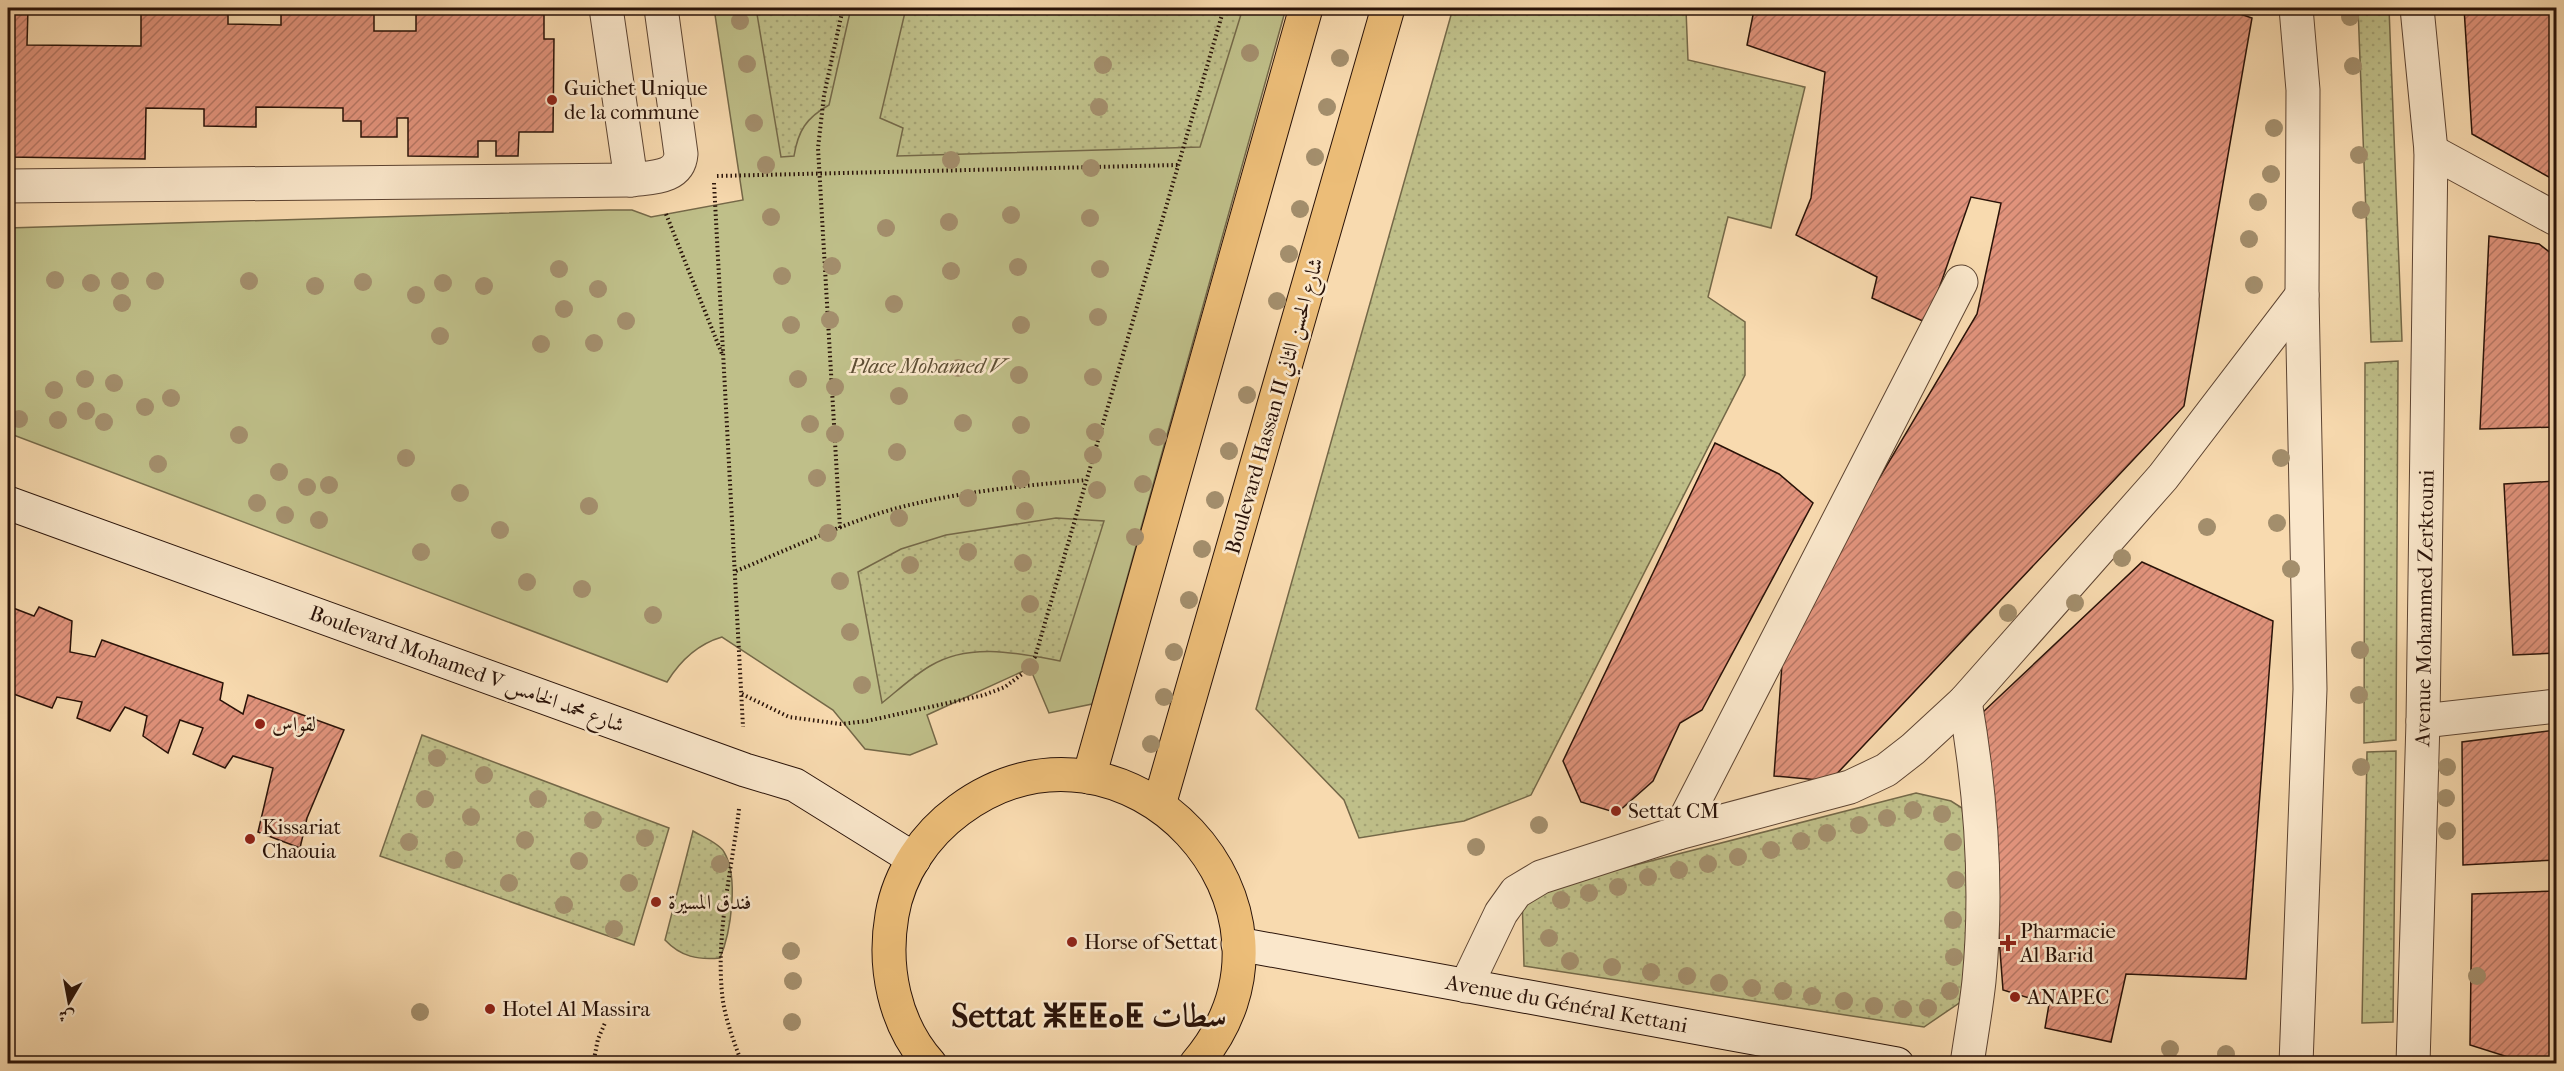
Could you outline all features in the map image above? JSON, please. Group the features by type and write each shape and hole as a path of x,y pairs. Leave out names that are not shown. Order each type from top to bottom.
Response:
{"main road":[{"path":"1089,777 1306,8"},
{"name":"Boulevard Hassan II شارع الحسن الثاني","path":"1159,805 1388,8"},
{"path":"930,1064 912,1038 900,1014 888,961 888,934 893,908 902,882 914,859 946,820 989,792 1038,777 1089,777 1114,783 1159,805 1182,821 1216,865 1228,890 1238,945 1237,974 1231,1002 1220,1028 1196,1064"}],"street":[{"path":"606,8 631,180"},
{"path":"8,186 631,180 672,173 680,164 681,154 661,8"},
{"path":"2296,8 2303,90 2302,295 2310,688 2296,1064"},
{"name":"Avenue Mohammed Zerktouni","path":"2413,1064 2423,721 2432,151 2417,8"},
{"path":"2432,151 2556,219"},
{"path":"1678,833 1961,282"},
{"path":"1466,986 1501,913 1516,892 1541,877 1678,833 1851,787 1886,770 1965,701 2163,477 2302,295"},
{"name":"Boulevard Mohamed V شارع محمد الخامس","path":"8,503 745,770 795,785 914,859"},
{"path":"1965,701 1976,763 1982,828 1979,981 1967,1064"},
{"path":"2423,721 2556,706"},
{"name":"Avenue du Général Kettani","path":"1238,945 1897,1064"}],"path":[{"path":"840,528 819,174 819,122 843,8"},
{"path":"742,694 789,717 841,724 867,721 1005,687 1022,674 1035,657 1043,637 1086,480 1224,8"},
{"path":"742,1064 724,1006 720,960 722,925 745,770 714,176 1178,165"},
{"path":"736,571 840,528 940,498 990,489 1086,480"},
{"path":"593,1064 598,1039 605,1023"}],"green space":[{"name":"Place Mohamed V","path":"714,8 1286,8 1092,704 1049,713 1030,668 927,715 937,744 910,755 865,749 833,710 722,637 690,654 667,682 8,433 8,228 609,210 632,210 651,217 743,200"},
{"path":"756,8 851,8 829,105 814,115 804,126 794,156 781,157"},
{"path":"906,8 1243,8 1200,147 897,156 903,128 880,118"},
{"path":"1453,8 1623,8 1624,12 1686,9 1688,60 1805,87 1771,228 1728,217 1708,297 1745,322 1745,375 1531,795 1464,821 1359,838 1344,800 1256,709"},
{"path":"2358,8 2389,8 2402,341 2371,342"},
{"path":"2398,361 2396,740 2364,743 2365,363"},
{"path":"1056,518 1104,521 1060,661 1011,653 961,654 930,666 882,703 858,572 901,549 946,535"},
{"path":"422,735 669,828 634,945 380,856"},
{"path":"2396,751 2393,1022 2362,1023 2367,752"},
{"path":"1916,793 1951,801 1962,808 1971,870 1965,999 1924,1027 1524,966 1522,894"},
{"path":"693,831 718,846 729,863 732,905 720,958 690,956 677,950 665,940"}],"building":[{"path":"8,8 28,8 27,45 141,46 141,8 228,8 228,24 281,25 281,8 374,8 374,31 416,31 416,8 544,9 544,39 554,39 553,132 519,132 518,156 496,156 496,141 478,141 478,157 408,156 408,118 397,118 397,137 361,137 361,121 343,121 343,108 256,107 256,127 204,126 204,109 146,108 145,159 8,157"},
{"path":"1749,8 2067,8 2099,12 2106,8 2222,8 2252,18 2184,406 1830,781 1774,776 1783,650 1821,576 1977,314 2001,203 1971,197 1927,323 1872,298 1877,277 1796,235 1811,198 1825,72 1747,45 1754,10"},
{"path":"2464,8 2556,8 2556,181 2472,134"},
{"path":"2489,236 2539,244 2556,257 2556,427 2480,429"},
{"path":"1715,443 1779,474 1813,503 1702,710 1680,723 1653,781 1617,813 1581,802 1563,761"},
{"path":"2556,481 2556,653 2513,655 2504,484"},
{"path":"2142,562 2273,621 2246,979 2126,974 2111,1042 2045,1028 2049,1004 2003,990 1982,713"},
{"name":"لقواس","path":"8,606 34,616 39,607 72,621 70,652 95,657 102,640 223,683 220,700 243,714 248,695 344,730 307,818 300,848 258,832 273,768 233,756 225,768 193,754 203,728 180,720 168,753 143,736 147,716 125,707 110,731 77,718 82,702 57,697 52,708 8,692"},
{"path":"2556,730 2556,860 2463,865 2462,742"},
{"path":"2556,891 2556,1064 2530,1064 2470,1045 2472,894"}],"place":[{"name":"Guichet Unique de la commune","path":"552,100"},
{"name":"لقواس","path":"260,724"},
{"name":"Settat CM","path":"1616,811"},
{"name":"Kissariat Chaouia","path":"250,839"},
{"name":"فندق المسيرة","path":"656,902"},
{"name":"Horse of Settat","path":"1072,942"},
{"name":"Pharmacie Al Barid","path":"2008,943"},
{"name":"ANAPEC","path":"2015,997"},
{"name":"Hotel Al Massira","path":"490,1009"}],"district":[{"name":"Settat ⵥⵟⵟⴰⵟ سطات","path":"1089,1015"}]}
